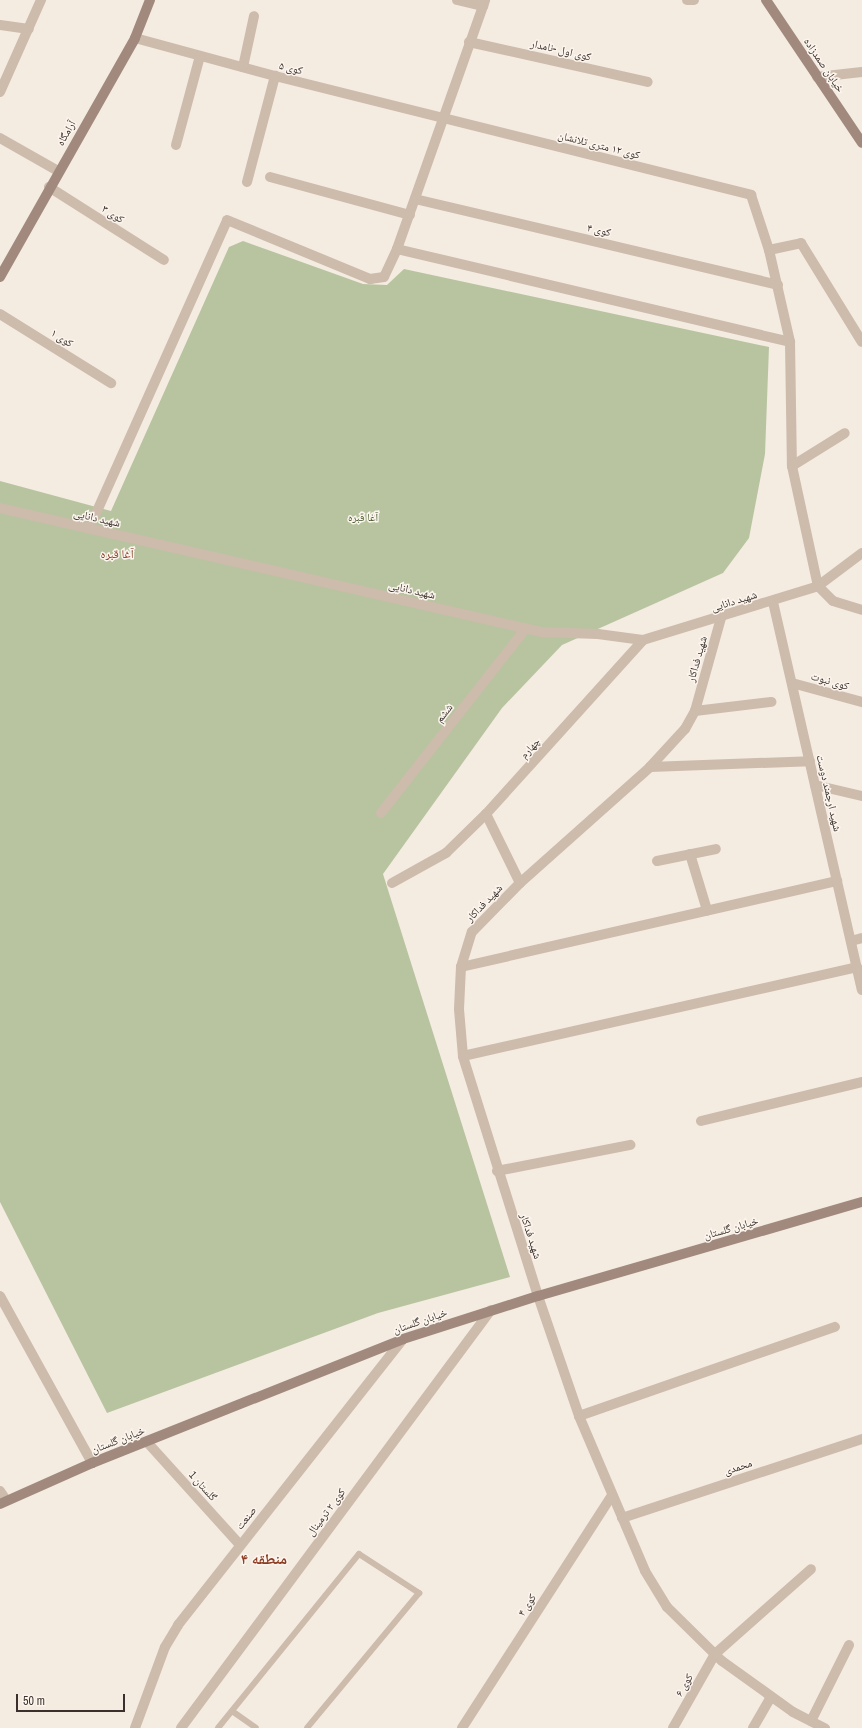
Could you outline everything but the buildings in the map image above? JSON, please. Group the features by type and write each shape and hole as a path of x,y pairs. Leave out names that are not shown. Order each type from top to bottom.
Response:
{"main road":[{"name":"آرامگاه","path":"0,277 58,171 135,38 150,0"},
{"name":"خیابان صمدزاده","path":"766,0 862,143"},
{"name":"خیابان گلستان","path":"3,1502 92,1463 403,1339 491,1310 862,1202"}],"street":[{"path":"0,92 41,0"},
{"path":"89,529 227,220 370,278 384,277 410,215 442,118 484,3 457,0"},
{"path":"243,67 254,16"},
{"path":"0,25 29,28"},
{"name":"کوی ۵","path":"135,38 275,76 442,118"},
{"name":"کوی اول -نامدار","path":"469,42 648,82"},
{"path":"176,145 200,56"},
{"path":"817,76 862,72"},
{"path":"247,182 275,76"},
{"name":"کوی ۱۲ متری تلانشان","path":"442,118 751,195 770,250"},
{"path":"0,138 58,171"},
{"path":"270,177 410,215"},
{"name":"کوی ۳","path":"49,187 164,260"},
{"name":"کوی ۴","path":"415,199 778,285"},
{"path":"862,342 801,242 770,250 790,342 792,466 818,586 833,601 862,610"},
{"path":"397,249 790,342"},
{"name":"کوی ۱","path":"0,314 111,383"},
{"path":"792,466 845,433"},
{"name":"شهید دانایی","path":"0,508 526,628 643,640 773,602 818,586 862,553"},
{"name":"شهید ارجمند دوست","path":"773,602 862,989"},
{"name":"شهید فداکار","path":"721,618 695,711 685,729 650,767 520,883 472,932 461,967 459,1009 463,1056 498,1172 579,1416 645,1571 667,1606 715,1654 792,1712 824,1728"},
{"name":"ششم","path":"382,813 526,628"},
{"name":"چهارم","path":"392,883 446,853 486,814 643,640"},
{"name":"کوی نبوت","path":"792,683 862,702"},
{"path":"695,711 771,702"},
{"path":"650,767 810,761"},
{"path":"815,785 862,796"},
{"path":"486,814 520,883"},
{"path":"656,861 716,849"},
{"path":"690,854 707,910"},
{"path":"461,967 837,881"},
{"path":"851,941 862,938"},
{"path":"463,1056 857,967"},
{"path":"701,1120 862,1082"},
{"path":"498,1172 630,1145"},
{"path":"0,1296 92,1463"},
{"name":"کوی ۲ ترمینال","path":"181,1728 491,1310"},
{"path":"579,1416 835,1327"},
{"name":"صنعت","path":"135,1728 168,1642 178,1625 403,1339"},
{"name":"محمدی","path":"622,1518 862,1439"},
{"name":"گلستان 1","path":"147,1442 240,1545"},
{"path":"0,1491 3,1502"},
{"name":"کوی ۴","path":"462,1728 612,1495"},
{"name":"کوی ۶","path":"673,1728 715,1654 811,1569"},
{"path":"811,1721 849,1645"},
{"path":"752,1728 771,1697"}],"lane":[{"path":"218,1728 359,1554 419,1593 307,1728"},
{"path":"232,1711 256,1728"}],"green space":[{"name":"آغا قبره","path":"243,241 363,284 387,285 404,269 769,347 765,454 749,538 723,573 562,645 502,708 383,874 510,1277 378,1313 107,1413 0,1202 0,481 111,511 229,247"}],"district":[{"name":"آغا قبره","path":"117,555"},
{"name":"منطقه ۴","path":"264,1559"}]}
